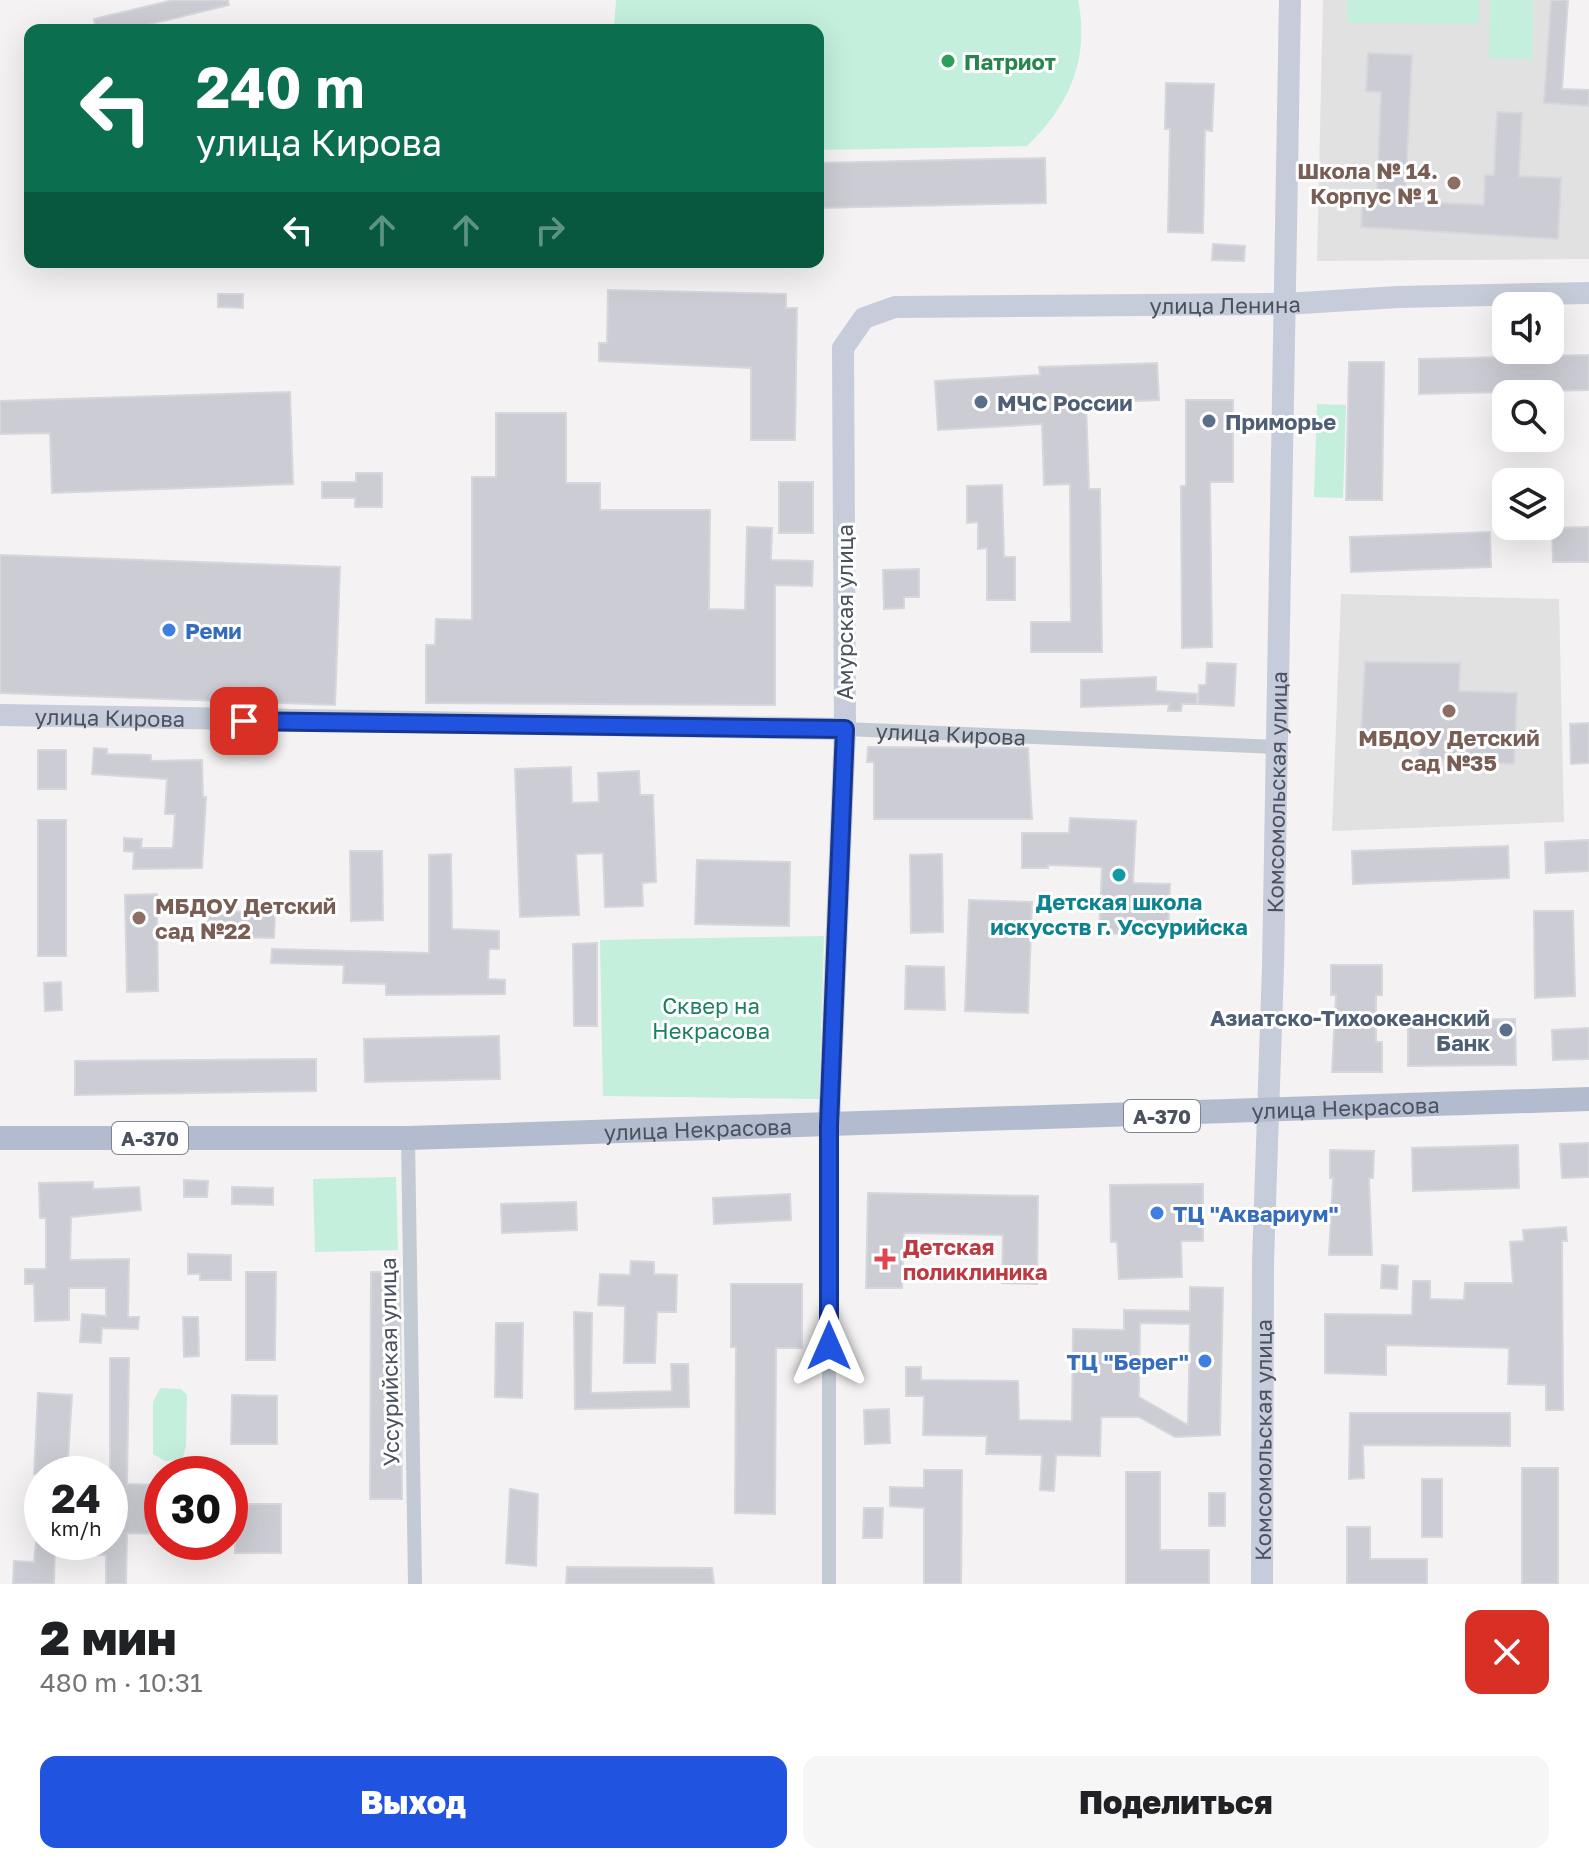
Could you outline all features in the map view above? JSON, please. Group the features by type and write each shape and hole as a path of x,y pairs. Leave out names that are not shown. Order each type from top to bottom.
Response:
{"main road":[{"name":"Комсомольская улица","path":"1262,1584 1262,1312 1277,747 1290,0"},
{"name":"улица Ленина","path":"864,318 895,307 1285,304 1398,297 1589,293"},
{"name":"Амурская улица","path":"829,1126 845,729 843,348 864,318"},
{"name":"улица Кирова","path":"0,715 845,729"},
{"name":"улица Некрасова","path":"0,1138 408,1138 1589,1099"}],"street":[{"name":"улица Кирова","path":"845,729 1277,747"},
{"name":"Амурская улица","path":"829,1126 829,1584"},
{"name":"Уссурийская улица","path":"408,1138 415,1584"}],"shaded area":[{"name":"Школа № 14. Корпус № 1","path":"1323,0 1551,0 1544,103 1589,106 1589,259 1317,261"},
{"name":"МБДОУ Детский сад №35","path":"1341,594 1559,599 1564,822 1332,831"}],"green space":[{"name":"Патриот","path":"616,0 1078,0 1081,42 1073,80 1065,98 1042,131 1027,146 824,150 824,24 614,24"},
{"path":"1347,0 1479,0 1479,24 1347,23"},
{"path":"1490,0 1533,0 1532,59 1489,59"},
{"path":"1317,404 1346,405 1343,498 1314,497"},
{"name":"Сквер на Некрасова","path":"824,936 819,1099 603,1096 600,940"},
{"path":"396,1177 398,1250 315,1252 313,1179"},
{"path":"160,1388 181,1389 187,1395 183,1456 153,1454 153,1402"}],"building":[{"path":"173,0 228,0 229,5 151,24 95,24 94,19"},
{"path":"1551,0 1568,0 1562,89 1589,90 1589,106 1544,103"},
{"path":"1368,53 1412,55 1405,201 1484,205 1485,175 1494,175 1497,112 1522,113 1519,176 1561,178 1558,239 1361,227 1363,191 1377,191 1381,92 1366,91"},
{"path":"1166,83 1214,84 1212,131 1205,130 1203,233 1168,232 1170,129 1165,129"},
{"path":"1045,158 1046,203 824,208 824,163"},
{"path":"1213,244 1245,246 1244,261 1212,260"},
{"path":"608,290 786,294 786,308 797,308 795,440 751,440 751,368 599,361 599,343 607,343"},
{"path":"218,294 243,294 243,308 218,307"},
{"path":"1589,355 1589,390 1564,391 1564,380 1492,380 1492,392 1419,394 1419,359 1492,357 1492,364 1564,364 1564,356"},
{"path":"1349,362 1384,362 1382,500 1346,500"},
{"path":"1157,363 1159,400 1086,403 1089,489 1100,489 1102,652 1031,652 1031,622 1071,622 1070,484 1044,485 1042,424 938,430 935,381 1040,375 1039,367"},
{"path":"290,392 293,484 52,493 50,433 0,434 0,401"},
{"path":"1186,400 1233,400 1233,482 1210,482 1212,647 1182,648 1181,486 1186,486"},
{"path":"496,413 566,413 566,483 600,483 600,510 710,510 709,609 745,610 747,527 772,528 771,560 813,561 812,586 775,585 775,705 426,703 426,645 435,645 436,619 472,620 472,477 496,477"},
{"path":"356,473 382,473 382,507 355,507 355,498 322,498 322,482 356,482"},
{"path":"779,482 813,482 813,533 779,533"},
{"path":"1002,485 1004,557 1015,557 1015,600 987,600 987,548 978,549 978,522 967,523 967,486"},
{"path":"1589,527 1589,562 1553,562 1552,540 1564,540 1564,528"},
{"path":"1490,532 1491,567 1351,572 1350,537"},
{"name":"Реми","path":"0,555 340,567 335,705 0,693"},
{"path":"919,569 919,597 904,597 904,608 884,609 883,570"},
{"path":"1365,662 1460,663 1459,691 1517,693 1514,764 1419,759 1420,736 1361,733"},
{"path":"1207,663 1236,664 1234,706 1198,704 1199,685 1206,685"},
{"path":"1156,677 1156,691 1197,694 1197,704 1182,704 1181,711 1168,711 1169,704 1081,707 1081,680"},
{"path":"1589,723 1589,763 1571,764 1570,724"},
{"path":"868,747 1028,748 1032,819 874,819 874,762 867,762"},
{"path":"94,748 107,749 107,754 151,755 151,761 202,760 203,797 206,797 202,868 133,869 134,852 124,851 124,838 142,839 141,848 173,848 175,814 165,814 167,779 92,774"},
{"path":"38,750 66,750 66,789 38,789"},
{"path":"571,767 572,803 599,802 598,773 639,771 640,795 653,795 656,882 642,883 643,906 605,907 603,853 576,854 579,915 520,917 515,769"},
{"name":"Детская школа искусств г. Уссурийска","path":"1070,818 1136,821 1133,883 1170,884 1168,936 1099,933 1102,867 1048,865 1048,868 1022,868 1022,833 1069,833"},
{"path":"38,820 66,820 66,956 38,956"},
{"path":"1589,840 1589,871 1546,873 1545,842"},
{"path":"1508,846 1509,878 1353,884 1352,851"},
{"path":"350,851 382,851 383,920 351,921"},
{"path":"451,854 452,929 499,931 499,949 489,949 488,979 505,980 505,994 386,995 386,984 343,983 344,965 271,963 272,949 429,953 429,855"},
{"path":"942,854 943,932 911,933 910,855"},
{"path":"697,860 790,862 789,926 695,924"},
{"path":"157,894 158,991 127,992 125,895"},
{"path":"969,900 1032,902 1028,1013 965,1011"},
{"path":"208,910 275,913 274,938 207,936"},
{"path":"1534,911 1573,911 1575,996 1535,998"},
{"path":"597,943 597,1026 574,1026 573,944"},
{"path":"1331,965 1382,965 1382,995 1376,995 1376,1042 1382,1042 1382,1072 1332,1072 1336,995 1331,995"},
{"path":"906,966 944,967 945,1010 905,1009"},
{"path":"61,982 62,1010 45,1011 44,983"},
{"path":"1515,1019 1516,1065 1408,1066 1408,1020"},
{"path":"1589,1028 1589,1059 1553,1060 1552,1030"},
{"path":"499,1036 500,1079 365,1082 364,1039"},
{"path":"316,1059 316,1091 75,1095 75,1061"},
{"path":"1589,1143 1589,1177 1562,1178 1560,1144"},
{"path":"1518,1145 1519,1188 1413,1191 1412,1148"},
{"path":"1330,1150 1374,1151 1373,1178 1369,1178 1372,1255 1329,1255 1333,1178 1330,1178"},
{"path":"184,1180 208,1181 207,1197 184,1197"},
{"path":"93,1182 93,1189 139,1187 141,1210 71,1217 70,1260 129,1259 128,1317 139,1317 138,1329 102,1328 101,1343 80,1342 82,1314 106,1316 106,1288 69,1288 69,1320 35,1321 34,1284 25,1284 25,1269 46,1269 46,1218 40,1218 39,1183"},
{"name":"ТЦ \"Аквариум\"","path":"1203,1184 1203,1241 1181,1241 1182,1277 1119,1279 1117,1242 1111,1242 1110,1185"},
{"path":"232,1187 273,1188 273,1205 232,1204"},
{"name":"Детская поликлиника","path":"868,1193 1038,1196 1037,1284 1002,1283 1003,1235 904,1233 902,1288 866,1288"},
{"path":"790,1194 791,1220 714,1224 713,1198"},
{"path":"576,1202 577,1230 502,1233 501,1204"},
{"path":"1566,1227 1567,1241 1562,1241 1563,1410 1546,1410 1546,1385 1508,1384 1509,1348 1386,1345 1386,1375 1325,1373 1325,1314 1412,1315 1413,1281 1430,1281 1430,1299 1464,1300 1465,1283 1513,1283 1510,1242 1524,1241 1523,1230"},
{"path":"188,1254 231,1255 231,1280 200,1280 200,1274 188,1274"},
{"path":"631,1261 654,1262 654,1274 677,1275 676,1312 657,1312 655,1363 624,1363 625,1306 598,1305 600,1274 630,1275"},
{"path":"1382,1265 1398,1266 1397,1289 1381,1288"},
{"path":"246,1272 276,1272 275,1360 246,1360"},
{"path":"371,1272 400,1272 402,1499 370,1499"},
{"path":"731,1284 802,1284 802,1348 776,1348 775,1514 735,1513 736,1347 731,1347"},
{"path":"1190,1287 1223,1288 1220,1435 1175,1437 1139,1417 1101,1417 1100,1456 1056,1455 1054,1491 1040,1490 1042,1455 986,1454 987,1436 923,1435 924,1396 906,1396 906,1367 921,1367 921,1380 1018,1381 1019,1420 1072,1421 1073,1329 1124,1330 1124,1310 1190,1311","holes":["1140,1323 1190,1324 1188,1425 1139,1397"]},
{"path":"574,1312 592,1313 591,1393 672,1391 671,1364 688,1364 689,1407 575,1409"},
{"path":"183,1317 198,1317 199,1356 184,1357"},
{"path":"496,1323 523,1323 522,1398 495,1397"},
{"path":"110,1358 129,1358 127,1456 110,1456"},
{"path":"38,1393 72,1395 68,1456 35,1456"},
{"path":"232,1395 277,1396 277,1444 231,1444"},
{"path":"889,1409 890,1443 865,1444 864,1410"},
{"path":"1350,1413 1510,1413 1510,1446 1363,1445 1364,1478 1349,1479"},
{"path":"1522,1468 1558,1468 1558,1584 1522,1584"},
{"path":"924,1470 962,1470 961,1584 924,1584 924,1508 890,1506 890,1487 924,1488"},
{"path":"1126,1472 1160,1472 1160,1550 1209,1550 1209,1584 1126,1584"},
{"path":"1422,1479 1442,1479 1442,1537 1422,1537"},
{"path":"128,1484 144,1484 144,1533 128,1533"},
{"path":"510,1489 538,1494 536,1566 506,1563"},
{"path":"1209,1493 1225,1493 1225,1526 1209,1526"},
{"path":"248,1504 281,1504 281,1553 248,1553"},
{"path":"864,1508 883,1508 882,1538 863,1538"},
{"path":"1347,1527 1370,1527 1370,1559 1427,1559 1427,1584 1347,1584"},
{"path":"55,1560 54,1584 13,1584 14,1561"},
{"path":"106,1560 126,1560 126,1584 106,1584"},
{"path":"567,1567 712,1568 714,1584 566,1584"}],"place":[{"name":"Патриот","path":"948,61"},
{"name":"Школа № 14. Корпус № 1","path":"1454,183"},
{"name":"МЧС России","path":"981,402"},
{"name":"Приморье","path":"1209,421"},
{"name":"Реми","path":"169,630"},
{"name":"МБДОУ Детский сад №35","path":"1449,711"},
{"name":"Детская школа искусств г. Уссурийска","path":"1119,875"},
{"name":"МБДОУ Детский сад №22","path":"139,918"},
{"name":"Азиатско-Тихоокеанский Банк","path":"1506,1030"},
{"name":"ТЦ \"Аквариум\"","path":"1157,1213"},
{"name":"Детская поликлиника","path":"885,1259"},
{"name":"ТЦ \"Берег\"","path":"1205,1361"}],"route":[{"path":"244,721 845,729 829,1126 829,1346"}]}
